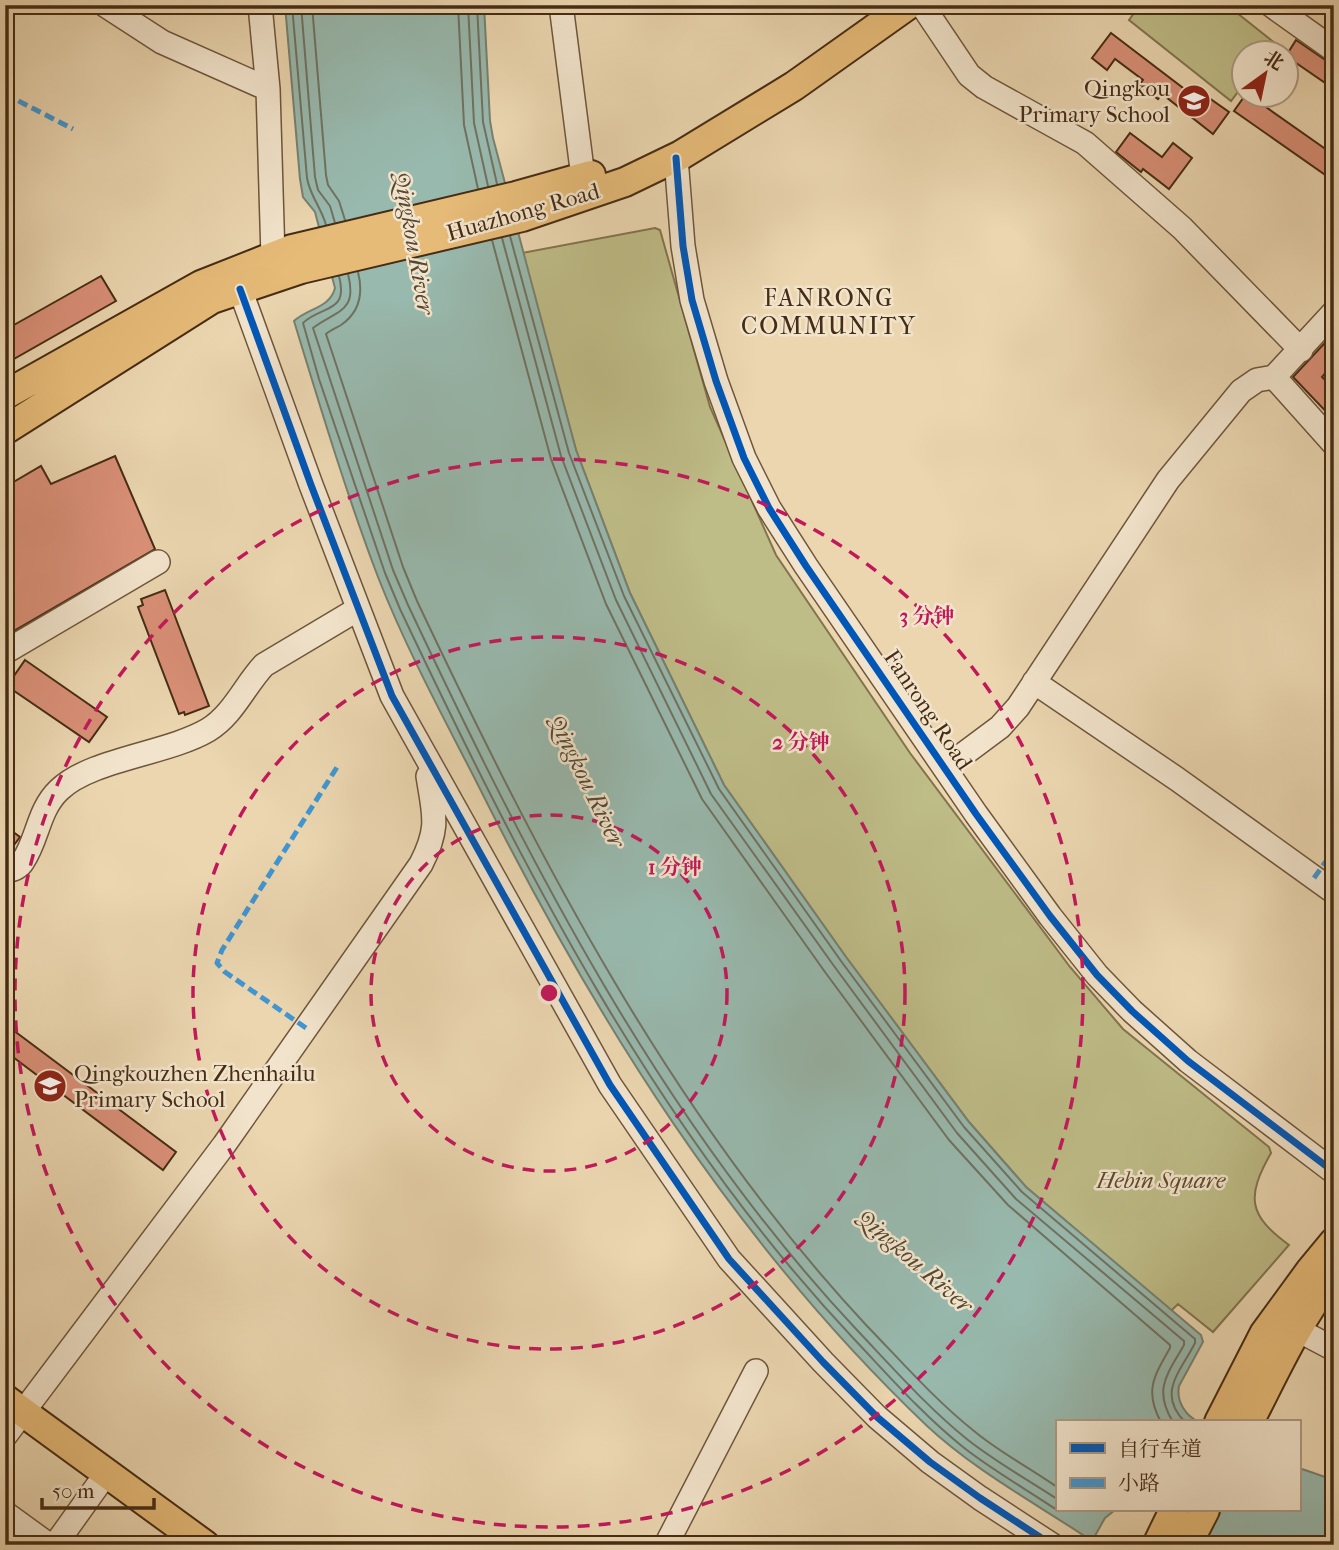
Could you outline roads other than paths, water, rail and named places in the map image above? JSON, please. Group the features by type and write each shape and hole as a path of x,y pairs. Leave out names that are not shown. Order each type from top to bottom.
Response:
{"main road":[{"name":"Huazhong Road","path":"519,206 583,177 619,167 672,141 785,72 880,5"},
{"name":"Huazhong Road","path":"5,395 201,285 289,258 625,182 676,158 794,86 908,5"},
{"name":"Huazhong Road","path":"5,430 212,299 240,289 289,258"},
{"path":"1220,1420 1264,1334 1310,1270 1334,1242"},
{"path":"1251,1420 1298,1330 1334,1274"},
{"path":"11,1417 181,1545"},
{"path":"11,1417 205,1545"},
{"path":"1157,1545 1186,1522"}],"street":[{"path":"105,5 162,42 268,89"},
{"path":"260,5 289,258"},
{"path":"561,5 583,177"},
{"path":"922,5 969,75 984,88 1086,143 1182,228 1301,349"},
{"path":"1271,5 1334,50"},
{"name":"Fanrong Road","path":"676,158 683,246 692,300 716,381 744,458 769,508 806,566 944,768 1069,942 1132,1011 1188,1061 1334,1172"},
{"path":"240,289 391,696 610,1085 729,1259 823,1362 887,1426 980,1498 1052,1545"},
{"path":"944,768 1000,727 1018,707 1168,480 1241,391 1257,380 1274,377 1334,312"},
{"path":"1274,377 1334,444"},
{"path":"5,652 158,562"},
{"path":"5,870 16,869 24,861 38,822 51,798 61,788 90,771 147,754 209,729 232,708 264,665 358,609"},
{"path":"1034,682 1177,779 1334,892"},
{"path":"11,1417 224,1145 421,864 431,844 436,824 426,759"},
{"path":"1298,1330 1334,1349"},
{"path":"666,1545 756,1371"},
{"path":"55,1545 99,1485"},
{"path":"5,1513 49,1545"}],"water":[{"name":"Qingkou River","path":"285,5 484,5 493,138 576,450 630,593 724,785 846,957 969,1122 1026,1187 1201,1335 1203,1342 1178,1392 1183,1408 1196,1420 1056,1420 1056,1512 1112,1512 1105,1518 1092,1541 945,1442 856,1354 791,1280 672,1122 568,954 520,867 424,679 366,545 294,321 324,304 335,288 315,212 303,197"},
{"path":"1300,1468 1334,1480 1334,1545 1225,1545 1163,1512 1300,1512"}],"place":[{"name":"Qingkou Primary School","path":"1194,101"},
{"name":"Qingkouzhen Zhenhailu Primary School","path":"50,1086"}],"district":[{"name":"FANRONG COMMUNITY","path":"829,312"}],"park label":[{"name":"Hebin Square","path":"1161,1180"}]}
